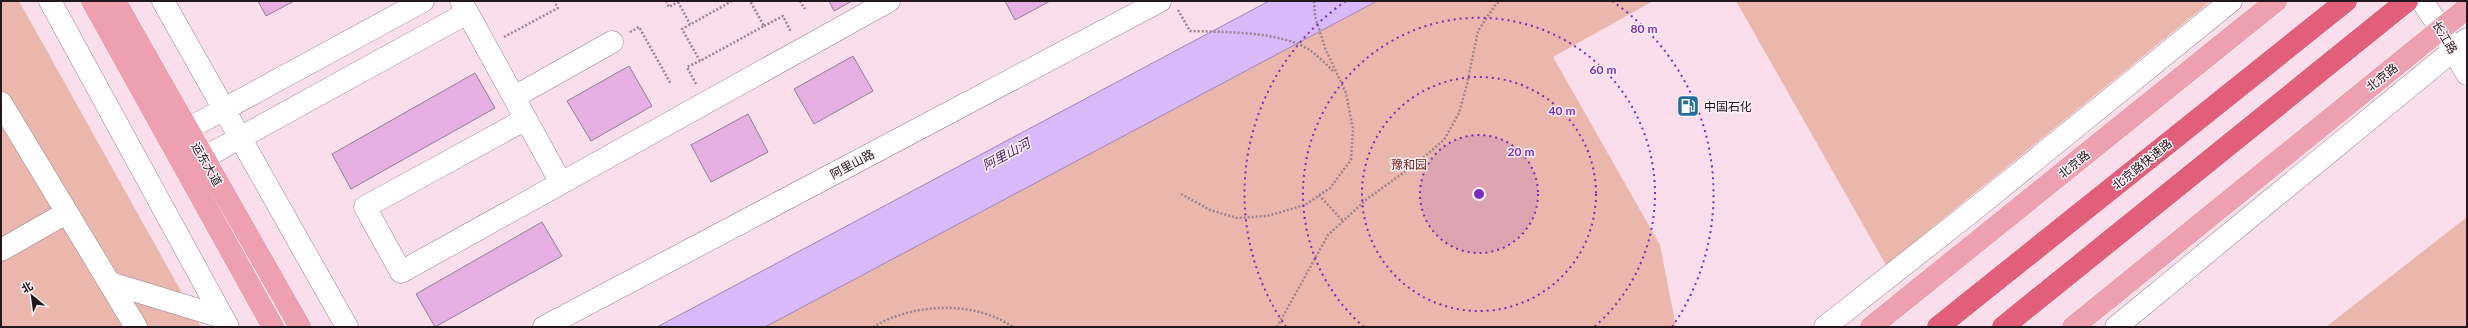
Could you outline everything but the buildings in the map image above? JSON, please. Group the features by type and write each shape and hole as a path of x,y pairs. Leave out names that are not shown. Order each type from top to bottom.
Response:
{"highway":[{"name":"北京路快速路","path":"1938,327 2346,1"},
{"path":"2003,327 2407,1"}],"main road":[{"name":"运东大道","path":"92,1 273,327"},
{"name":"运东大道","path":"115,1 300,327"},
{"name":"北京路","path":"1871,327 2276,1"},
{"name":"北京路","path":"2073,327 2467,8"}],"street":[{"path":"50,1 225,322"},
{"path":"163,1 348,327"},
{"path":"169,140 423,1"},
{"path":"526,119 365,207 401,272 889,1"},
{"path":"1825,327 1976,208 2231,1"},
{"name":"长江路","path":"2422,1 2441,28 2460,44 2467,74"},
{"name":"阿里山路","path":"544,327 1168,4"},
{"path":"185,168 240,138 464,7 561,183"},
{"path":"514,97 612,42"},
{"path":"2116,327 2460,44"},
{"path":"1,103 136,327"},
{"path":"1,250 66,213"},
{"path":"110,283 225,322"}],"path":[{"path":"486,47 558,8 554,1"},
{"path":"666,1 669,7 679,2 690,24"},
{"path":"700,61 682,29 732,1"},
{"path":"750,1 764,26"},
{"path":"800,1 805,9"},
{"path":"1181,194 1210,210 1238,218 1267,216 1305,205 1330,188 1351,160 1353,129 1346,93 1325,48 1315,16 1314,1"},
{"path":"1277,327 1328,235 1367,199 1418,163 1444,140 1459,114 1478,31 1496,4 1501,1"},
{"path":"1168,4 1190,31 1234,32 1275,37 1310,50 1335,72"},
{"path":"706,102 687,67 783,16 801,50"},
{"path":"612,42 639,27 671,84"},
{"path":"1319,195 1343,222"},
{"path":"873,327 922,308 958,309 986,313 1013,327"}],"green space":[{"path":"1,1 19,1 201,327 1,327"},
{"name":"豫和园","path":"1368,1 1653,1 1553,57 1660,245 1676,327 753,327"},
{"path":"1736,1 2211,1 1886,265"},
{"path":"2467,217 2467,327 2326,327"}],"water":[{"name":"阿里山河","path":"1269,1 1377,1 765,327 657,327"}],"place":[{"name":"中国石化","path":"1688,106"}]}
